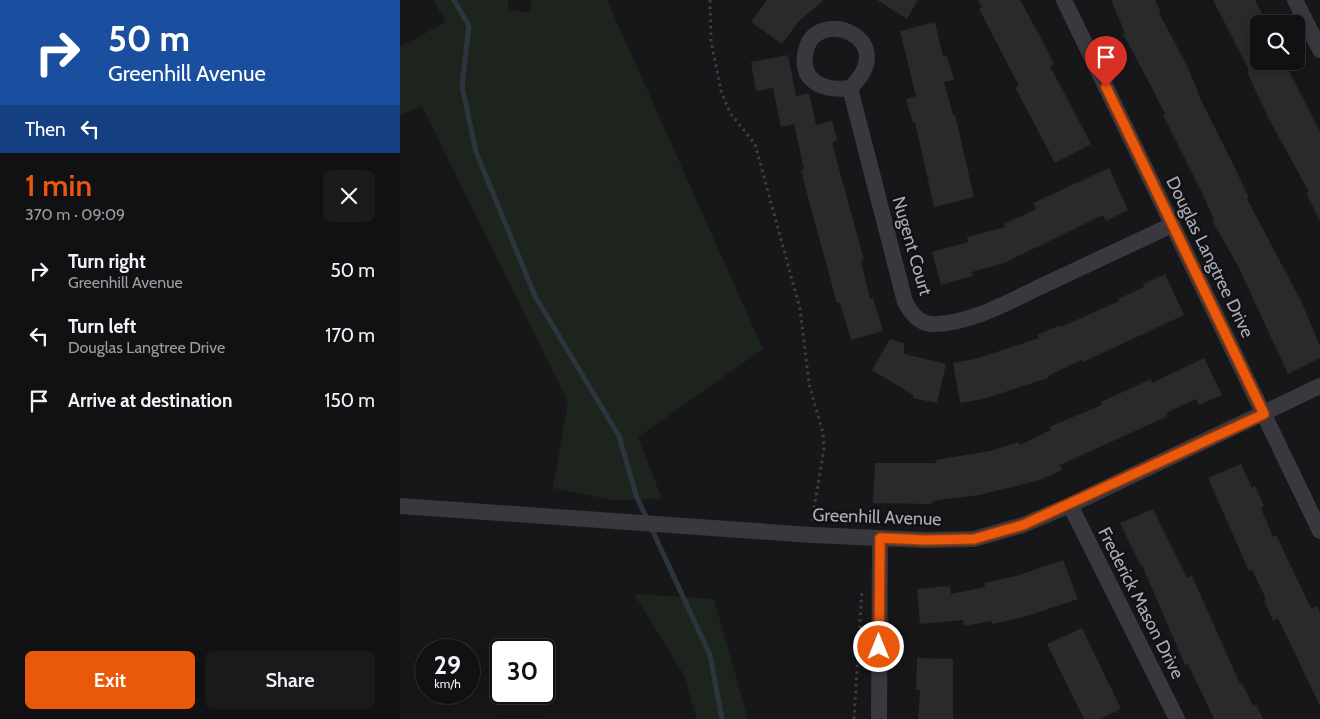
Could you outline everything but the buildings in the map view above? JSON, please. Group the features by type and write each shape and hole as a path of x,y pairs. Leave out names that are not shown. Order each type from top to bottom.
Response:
{"street":[{"name":"Douglas Langtree Drive","path":"1064,0 1320,531"},
{"path":"1295,0 1320,50"},
{"name":"Nugent Court","path":"850,88 905,302 912,313 921,321 932,324 948,323 988,311 1172,225"},
{"name":"Greenhill Avenue","path":"400,506 812,535 925,540 974,539 1023,525 1070,505 1320,386"},
{"name":"Frederick Mason Drive","path":"1070,505 1177,719"},
{"path":"879,719 880,538"}],"path":[{"path":"710,0 711,42 721,91 730,113 755,144 800,309 809,384 823,433 824,448 812,535"},
{"path":"854,719 862,587"}],"shaded area":[{"path":"433,0 508,0 509,10 530,13 531,0 607,0 763,349 638,437 662,499 613,500 553,488 568,402 422,106 400,115 400,47 446,22"},
{"path":"634,594 714,599 748,719 697,719 684,675"}],"waterway":[{"path":"454,0 469,26 462,86 476,152 535,296 619,436 636,495 710,655 722,719"}],"route":[{"path":"879,647 880,538 925,540 974,539 1023,525 1264,414 1106,87"}]}
